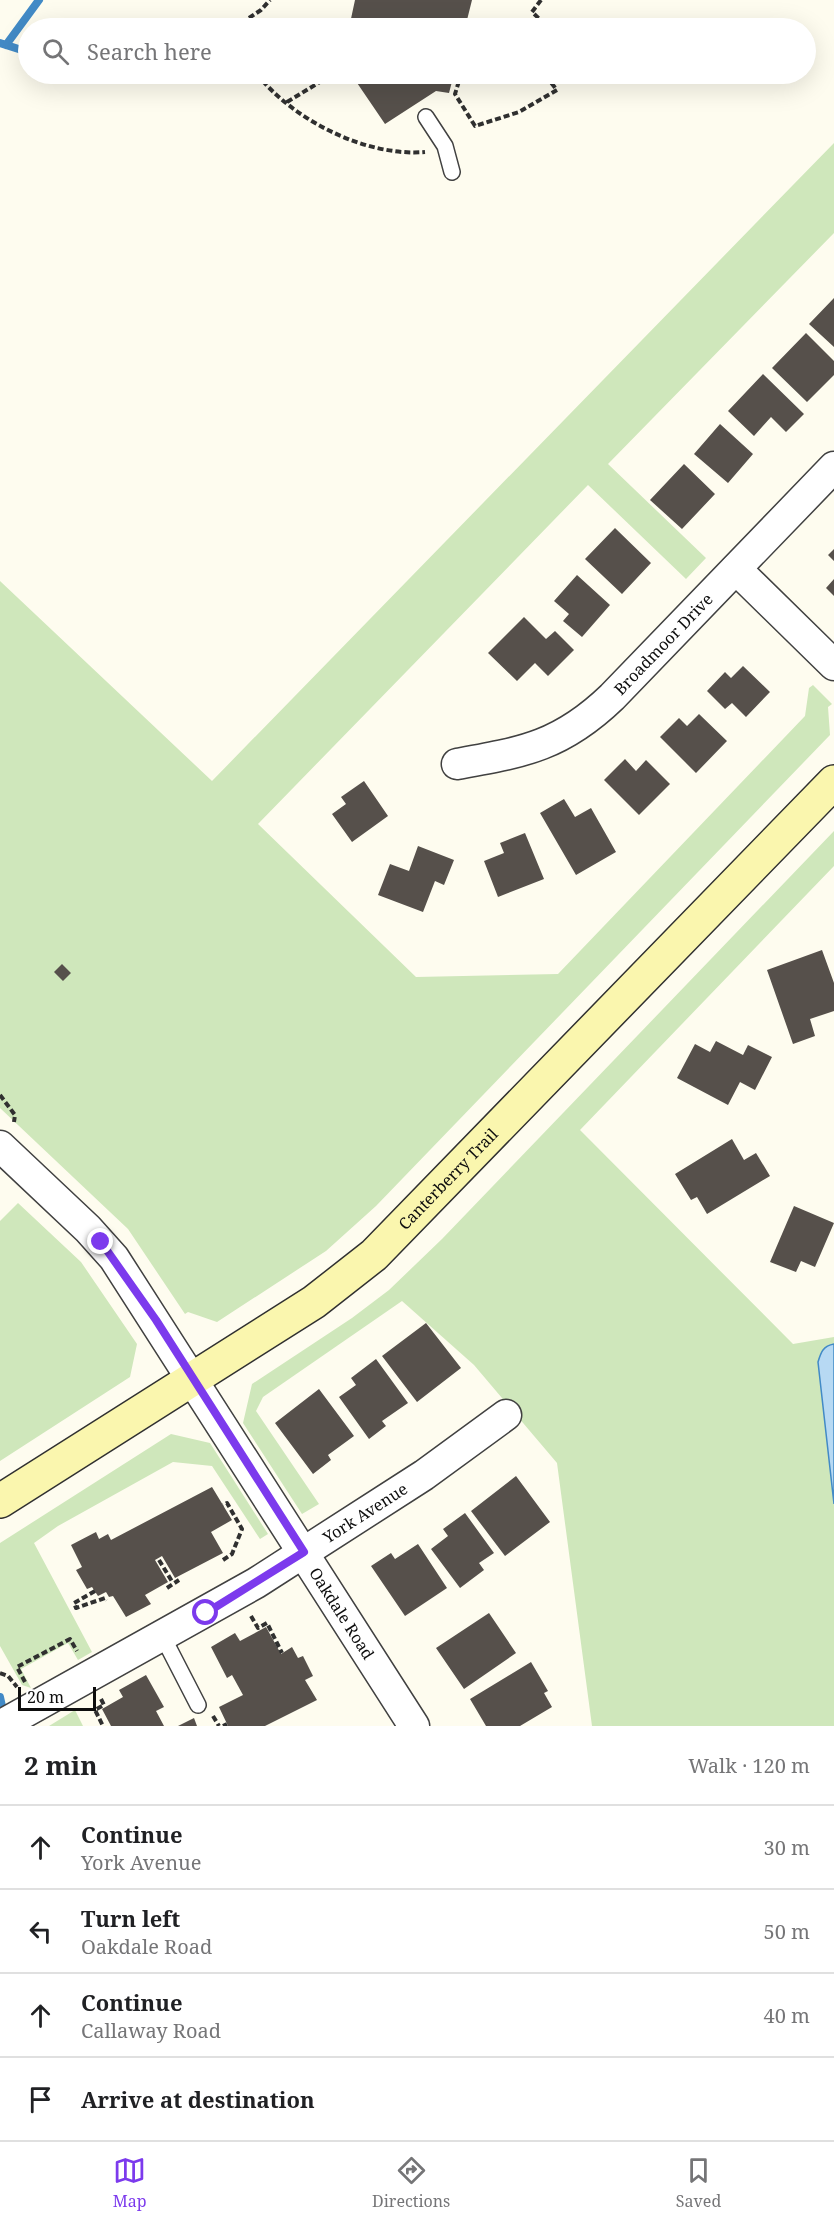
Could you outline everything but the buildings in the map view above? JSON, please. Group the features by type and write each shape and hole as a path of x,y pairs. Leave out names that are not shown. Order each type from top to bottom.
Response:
{"street":[{"name":"Broadmoor Drive","path":"457,764 535,748 585,721 612,697 834,467"},
{"path":"736,569 834,664"},
{"name":"Canterberry Trail","path":"0,1501 314,1302 391,1239 834,782"},
{"name":"Oakdale Road","path":"7,1136 124,1271 414,1726"},
{"name":"York Avenue","path":"0,1726 163,1637 304,1552 424,1475 506,1415"}],"lane":[{"path":"426,117 445,146 452,172"},
{"path":"163,1637 198,1705"}],"path":[{"path":"249,18 270,0"},
{"path":"538,18 532,12 541,0"},
{"path":"268,84 287,102 328,129 358,141 391,150 435,151"},
{"path":"287,102 317,84"},
{"path":"458,84 455,94 475,126 519,112 557,90 552,84"},
{"path":"0,1095 15,1115 7,1136"},
{"path":"223,1505 227,1503 242,1529 232,1554 223,1560"},
{"path":"159,1560 173,1583"},
{"path":"167,1588 179,1580"},
{"path":"95,1591 74,1603 76,1608 105,1598 107,1600"},
{"path":"250,1614 258,1628 267,1623 282,1653"},
{"path":"28,1686 17,1667 70,1638 80,1656"},
{"path":"0,1673 8,1676 21,1691"},
{"path":"100,1695 104,1705 95,1710 103,1726"}],"green space":[{"path":"834,143 834,233 608,464 706,558 686,579 588,485 258,824 416,977 558,974 805,716 809,688 813,685 832,704 828,707 830,735 376,1206 326,1251 217,1322 188,1312 185,1314 128,1229 0,1108 0,581 212,781"},
{"path":"834,831 834,866 580,1130 793,1344 834,1337 834,1726 592,1726 557,1463 474,1365 402,1301 263,1397 256,1411 319,1504 302,1514 243,1423 252,1384 352,1318 389,1290 442,1239"},
{"path":"18,1203 81,1262 137,1344 130,1377 0,1461 0,1221"},
{"path":"171,1434 210,1443 268,1534 260,1539 212,1466 173,1462 58,1526 34,1543 92,1652 78,1660 68,1643 21,1669 31,1688 22,1685 0,1646 0,1543"},
{"path":"75,1710 83,1726 49,1726"}],"water":[{"path":"834,1344 834,1504 818,1362 823,1350"}],"waterway":[{"path":"26,18 39,0"},
{"path":"6,45 18,29"},
{"path":"0,43 18,49"},
{"path":"0,1697 2,1706"}],"route":[{"path":"101,1242 124,1271 304,1552 256,1584 206,1613"}]}
